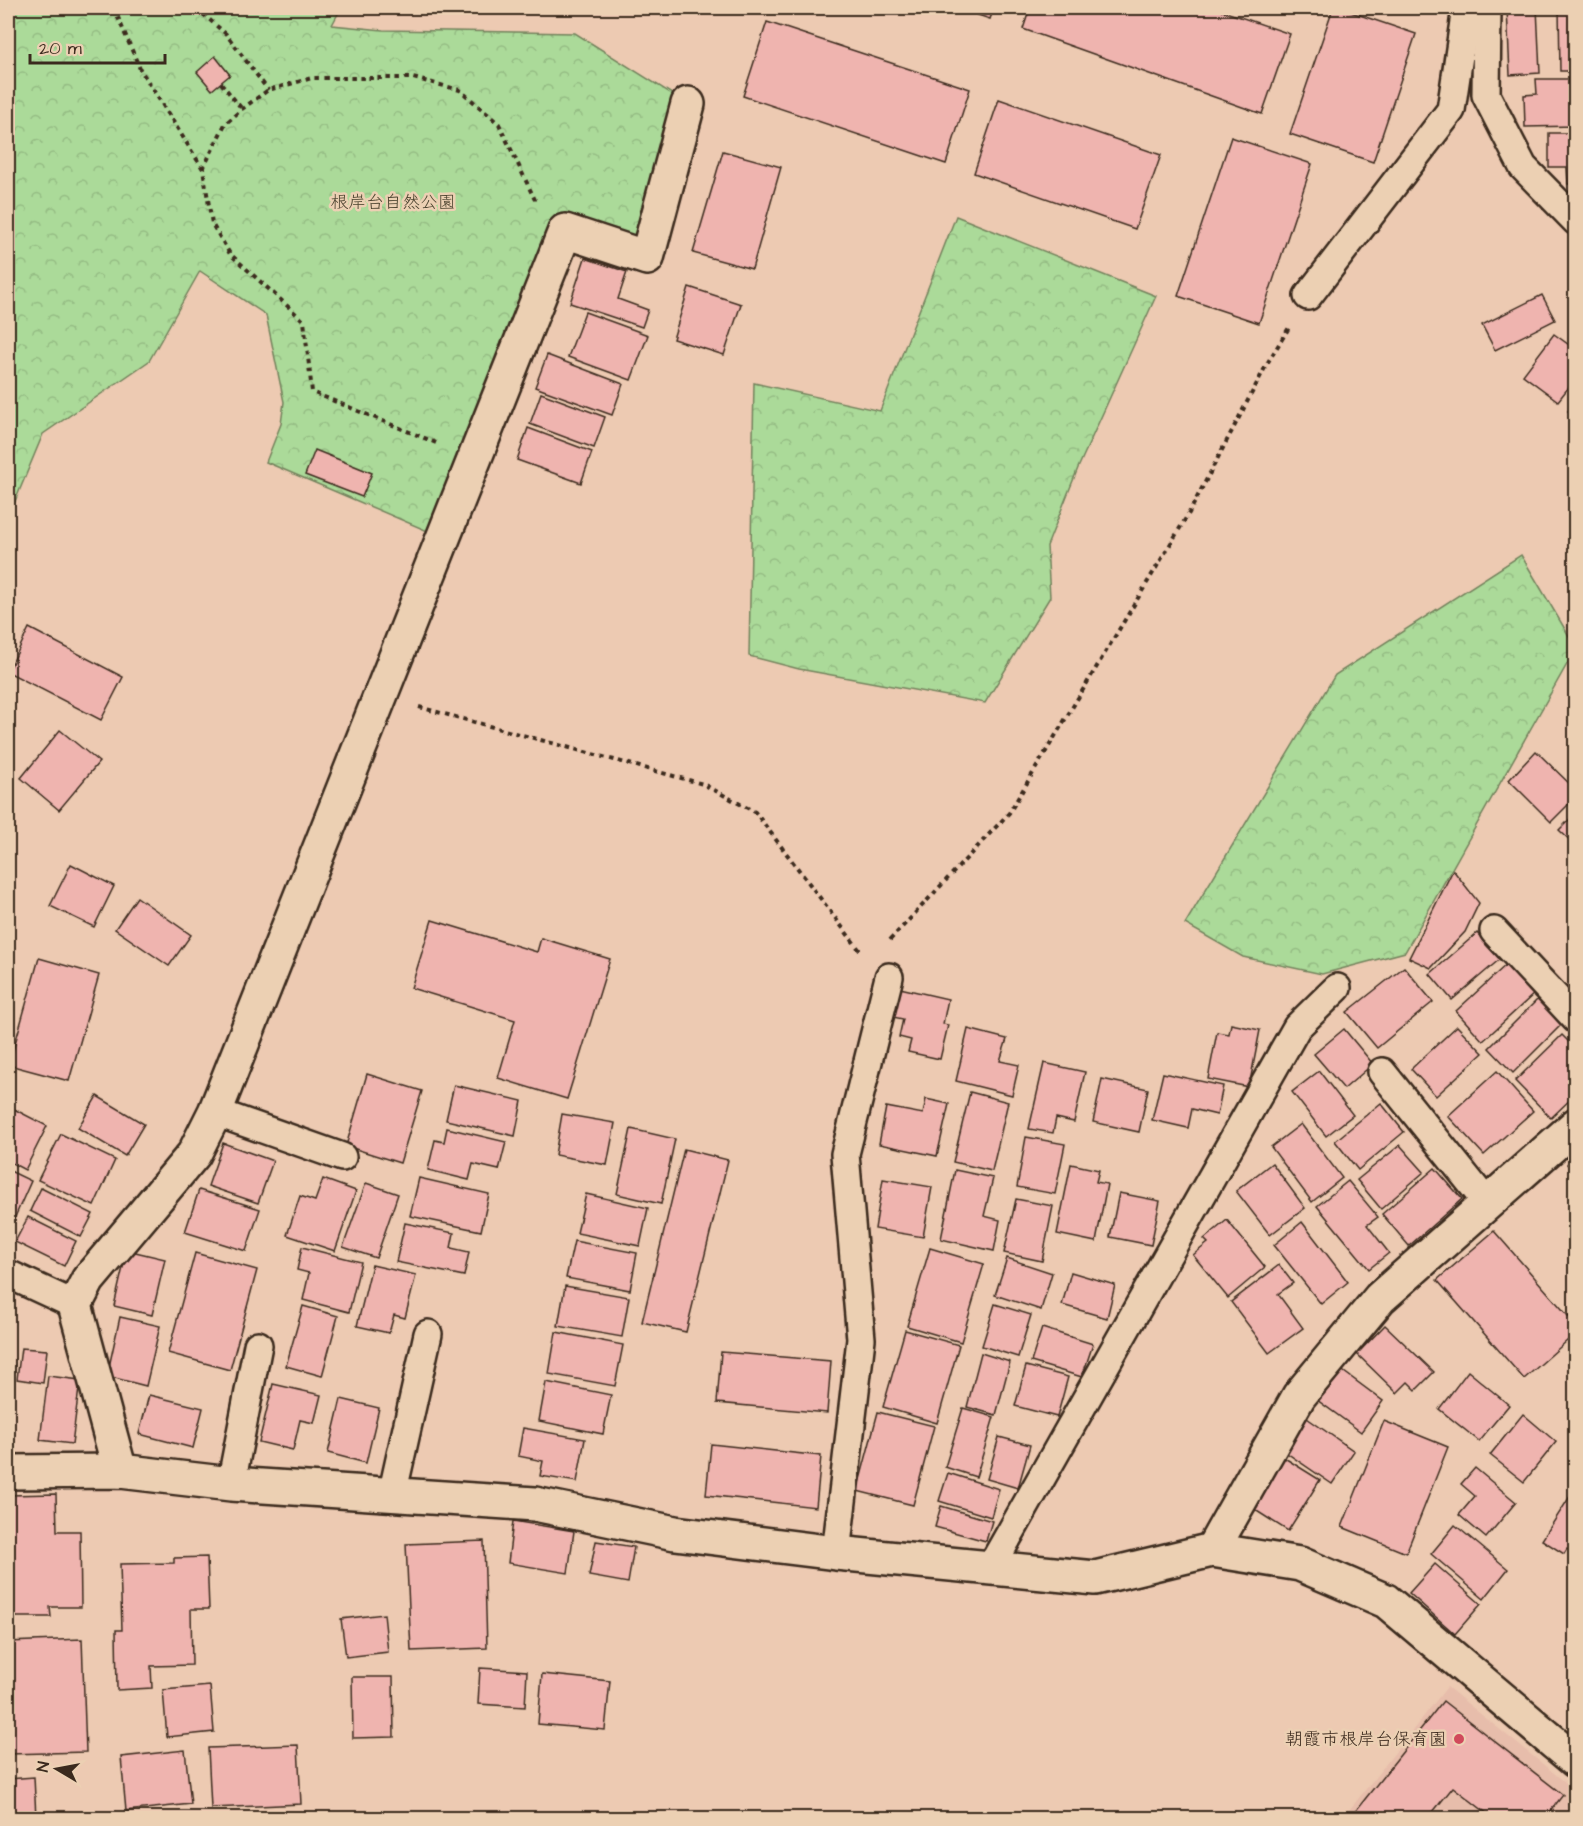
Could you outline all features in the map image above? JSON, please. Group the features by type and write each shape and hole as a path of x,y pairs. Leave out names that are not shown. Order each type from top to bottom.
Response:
{"street":[{"path":"120,1471 75,1305 88,1280 194,1154 215,1112 565,231 647,258 688,104"},
{"path":"1212,1550 1299,1396 1380,1298 1575,1125"},
{"path":"8,1472 120,1471 231,1484 535,1504 675,1533 836,1553 1095,1578 1212,1550 1300,1564 1386,1601 1575,1761"}],"lane":[{"path":"1308,296 1451,110 1466,8"},
{"path":"1487,8 1486,95 1523,167 1575,221"},
{"path":"1494,931 1575,1019"},
{"path":"836,1553 861,1339 845,1154 879,970"},
{"path":"991,1567 1297,1027 1337,988"},
{"path":"1382,1072 1487,1203"},
{"path":"215,1112 342,1157"},
{"path":"8,1274 75,1305"},
{"path":"392,1495 428,1334"},
{"path":"231,1484 258,1345"}],"path":[{"path":"114,8 140,69 203,169 212,224 230,254 304,321 312,392 450,449"},
{"path":"196,8 226,33 268,90"},
{"path":"203,169 225,124 268,90 312,78 413,78 460,90 500,124 535,200 534,209"},
{"path":"221,83 242,109"},
{"path":"380,696 703,784 755,812 879,970 1009,813 1189,513 1268,362 1308,296"}],"shaded area":[{"name":"朝霞市根岸台保育園","path":"1447,1687 1575,1790 1575,1818 1343,1818"}],"green space":[{"name":"根岸台自然公園","path":"8,8 341,8 332,25 383,30 575,33 688,104 647,258 566,232 444,538 266,462 281,424 284,402 266,315 200,271 149,361 43,434 8,518"},
{"path":"956,216 1156,296 1078,468 1047,546 1050,597 985,703 799,669 749,656 754,383 880,411"},
{"path":"1521,555 1575,646 1575,650 1405,952 1322,974 1243,957 1185,924 1335,675"}],"building":[{"path":"957,8 994,8 990,19"},
{"path":"1030,8 1214,8 1290,34 1262,114 1023,29"},
{"path":"1333,8 1416,34 1373,162 1290,134"},
{"path":"1507,8 1537,8 1540,73 1510,75"},
{"path":"1559,8 1576,8 1576,71 1560,71"},
{"path":"767,22 970,89 946,164 743,96"},
{"path":"215,56 230,75 212,90 197,72"},
{"path":"1536,79 1576,79 1576,126 1525,127 1524,95 1537,94"},
{"path":"999,99 1161,155 1135,229 974,173"},
{"path":"1549,133 1576,133 1576,184 1568,184 1567,167 1549,167"},
{"path":"1231,137 1312,164 1259,323 1178,296"},
{"path":"723,151 781,167 752,269 693,253"},
{"path":"585,258 627,272 618,299 648,310 642,327 570,303"},
{"path":"689,287 741,304 724,355 673,339"},
{"path":"1542,295 1555,320 1495,350 1482,325"},
{"path":"585,312 648,335 631,380 568,357"},
{"path":"1554,334 1576,350 1576,378 1558,401 1523,375"},
{"path":"547,355 623,384 612,415 535,387"},
{"path":"541,393 605,417 594,448 530,424"},
{"path":"1576,400 1576,416 1568,411"},
{"path":"528,428 592,452 581,483 517,460"},
{"path":"315,450 372,473 362,497 305,475"},
{"path":"29,628 123,677 101,720 8,672"},
{"path":"60,730 99,762 59,810 21,778"},
{"path":"1536,751 1576,790 1576,797 1551,822 1509,780"},
{"path":"1576,813 1576,846 1559,830"},
{"path":"71,864 114,886 94,927 50,906"},
{"path":"1453,870 1479,903 1465,932 1431,968 1409,958"},
{"path":"137,897 191,935 169,966 115,929"},
{"path":"432,920 537,952 541,938 610,959 567,1099 498,1078 515,1020 411,988"},
{"path":"1477,933 1500,959 1452,1000 1430,974"},
{"path":"39,958 99,975 69,1081 9,1065"},
{"path":"1508,963 1535,993 1483,1041 1456,1011"},
{"path":"1404,967 1433,1002 1377,1048 1347,1012"},
{"path":"900,988 948,999 943,1024 948,1025 940,1059 908,1052 911,1040 899,1037 903,1019 893,1017"},
{"path":"1539,998 1564,1022 1513,1073 1489,1048"},
{"path":"1231,1024 1260,1030 1249,1087 1208,1079 1217,1032 1229,1034"},
{"path":"1457,1026 1483,1053 1436,1096 1411,1069"},
{"path":"968,1029 1007,1039 1000,1061 1019,1065 1012,1095 956,1081"},
{"path":"1344,1029 1373,1064 1344,1089 1314,1054"},
{"path":"1562,1035 1576,1049 1576,1094 1551,1118 1515,1081"},
{"path":"1044,1063 1085,1072 1074,1122 1056,1118 1053,1133 1029,1129"},
{"path":"1319,1071 1353,1115 1326,1136 1292,1092"},
{"path":"1497,1071 1533,1111 1484,1155 1448,1116"},
{"path":"1163,1073 1223,1086 1217,1115 1192,1109 1188,1128 1152,1120"},
{"path":"367,1074 422,1091 400,1163 346,1146"},
{"path":"1102,1079 1148,1089 1139,1132 1093,1122"},
{"path":"454,1085 522,1101 515,1136 446,1120"},
{"path":"970,1092 1008,1102 992,1171 953,1162"},
{"path":"97,1096 144,1124 125,1156 78,1128"},
{"path":"926,1099 949,1104 937,1156 879,1144 886,1107 923,1114"},
{"path":"1381,1103 1404,1132 1358,1170 1335,1141"},
{"path":"8,1106 47,1126 25,1170 8,1161"},
{"path":"562,1114 615,1123 607,1165 555,1155"},
{"path":"1301,1124 1342,1178 1312,1202 1271,1147"},
{"path":"447,1128 506,1142 499,1170 473,1164 469,1180 428,1170 435,1140 444,1142"},
{"path":"631,1129 675,1139 661,1204 617,1194"},
{"path":"61,1134 115,1160 94,1206 38,1180"},
{"path":"1026,1137 1065,1144 1055,1194 1017,1187"},
{"path":"223,1143 273,1161 258,1203 208,1186"},
{"path":"1400,1145 1424,1172 1381,1209 1357,1180"},
{"path":"684,1149 728,1160 686,1332 642,1322"},
{"path":"1576,1156 1576,1174 1567,1164"},
{"path":"1272,1163 1305,1208 1270,1235 1236,1191"},
{"path":"1071,1164 1099,1170 1096,1182 1107,1184 1096,1242 1057,1234"},
{"path":"1435,1168 1462,1199 1409,1246 1382,1214"},
{"path":"8,1170 31,1181 11,1226 8,1224"},
{"path":"955,1170 993,1178 984,1216 1000,1220 994,1251 941,1239"},
{"path":"419,1178 489,1194 481,1231 410,1216"},
{"path":"323,1179 356,1191 335,1251 287,1235 300,1196 315,1201"},
{"path":"883,1179 932,1187 923,1237 875,1229"},
{"path":"1348,1181 1378,1217 1367,1225 1389,1253 1369,1269 1317,1206"},
{"path":"366,1183 398,1194 376,1258 343,1247"},
{"path":"41,1188 93,1214 81,1237 30,1211"},
{"path":"199,1190 260,1209 246,1251 185,1232"},
{"path":"1119,1193 1160,1201 1151,1245 1110,1237"},
{"path":"586,1194 648,1208 640,1246 577,1233"},
{"path":"1016,1199 1053,1206 1042,1261 1004,1253"},
{"path":"28,1217 76,1241 64,1266 15,1242"},
{"path":"1227,1220 1265,1267 1228,1298 1193,1255 1208,1243 1204,1239"},
{"path":"1302,1222 1348,1282 1321,1304 1274,1245"},
{"path":"405,1223 454,1233 451,1248 469,1252 464,1276 396,1262"},
{"path":"1494,1231 1576,1325 1576,1333 1524,1379 1437,1280"},
{"path":"574,1241 637,1253 630,1290 566,1278"},
{"path":"302,1247 361,1262 349,1312 303,1300 309,1273 297,1270"},
{"path":"930,1248 984,1264 961,1342 907,1326"},
{"path":"127,1250 165,1259 152,1315 114,1306"},
{"path":"195,1253 257,1270 230,1370 168,1353"},
{"path":"1007,1258 1052,1273 1041,1310 995,1295"},
{"path":"372,1265 416,1275 405,1318 394,1315 389,1333 357,1326"},
{"path":"1279,1265 1293,1283 1278,1294 1303,1328 1269,1353 1231,1302"},
{"path":"1071,1272 1115,1285 1107,1318 1062,1305"},
{"path":"565,1286 629,1297 622,1337 558,1326"},
{"path":"995,1304 1031,1315 1018,1357 982,1346"},
{"path":"303,1306 338,1316 322,1376 286,1366"},
{"path":"120,1317 160,1326 146,1386 107,1376"},
{"path":"1385,1325 1434,1372 1416,1390 1408,1382 1397,1393 1357,1354"},
{"path":"1042,1328 1093,1344 1082,1377 1031,1362"},
{"path":"905,1330 959,1345 937,1423 883,1407"},
{"path":"556,1332 623,1345 615,1386 549,1374"},
{"path":"21,1348 47,1350 43,1383 17,1379"},
{"path":"721,1352 831,1361 827,1413 717,1403"},
{"path":"981,1353 1010,1362 996,1415 967,1407"},
{"path":"1026,1366 1068,1377 1057,1417 1015,1406"},
{"path":"1336,1366 1383,1401 1361,1432 1313,1397"},
{"path":"1468,1371 1509,1405 1479,1441 1439,1409"},
{"path":"48,1376 80,1380 72,1444 40,1440"},
{"path":"546,1382 611,1395 603,1434 539,1421"},
{"path":"273,1384 321,1395 314,1423 300,1420 293,1450 259,1442"},
{"path":"149,1395 203,1408 193,1448 139,1434"},
{"path":"341,1399 379,1408 366,1463 328,1453"},
{"path":"963,1408 994,1417 976,1477 945,1467"},
{"path":"878,1412 934,1426 913,1505 857,1491"},
{"path":"1523,1414 1556,1442 1524,1482 1490,1455"},
{"path":"1304,1416 1354,1451 1332,1484 1281,1449"},
{"path":"1384,1421 1448,1447 1406,1553 1342,1527"},
{"path":"523,1428 585,1439 577,1482 540,1476 543,1461 518,1456"},
{"path":"999,1437 1030,1445 1018,1488 987,1479"},
{"path":"711,1444 821,1456 816,1507 706,1495"},
{"path":"1283,1457 1320,1480 1288,1531 1252,1508"},
{"path":"1475,1468 1516,1502 1486,1538 1459,1515 1475,1496 1461,1484"},
{"path":"948,1473 999,1489 991,1517 939,1501"},
{"path":"1576,1487 1576,1555 1567,1549 1564,1554 1542,1540"},
{"path":"56,1494 57,1531 80,1531 81,1607 50,1607 51,1617 8,1617 8,1495"},
{"path":"941,1506 992,1521 986,1541 935,1527"},
{"path":"513,1521 574,1531 568,1573 508,1563"},
{"path":"1455,1525 1508,1569 1484,1599 1431,1554"},
{"path":"484,1541 487,1648 411,1651 406,1544"},
{"path":"596,1541 634,1547 628,1583 589,1576"},
{"path":"207,1557 209,1609 191,1609 192,1665 151,1666 152,1688 117,1690 116,1630 122,1630 120,1564 174,1563 174,1558"},
{"path":"1435,1564 1481,1604 1455,1634 1409,1593"},
{"path":"384,1614 388,1652 346,1657 341,1619"},
{"path":"82,1639 86,1752 8,1754 8,1642"},
{"path":"480,1668 527,1671 525,1707 478,1704"},
{"path":"542,1674 610,1681 605,1730 538,1724"},
{"path":"352,1677 393,1677 394,1737 353,1738"},
{"path":"210,1686 214,1732 167,1737 163,1690"},
{"name":"朝霞市根岸台保育園","path":"1443,1701 1563,1795 1545,1818 1493,1818 1453,1787 1428,1818 1350,1818"},
{"path":"298,1745 301,1804 211,1808 208,1748"},
{"path":"185,1750 191,1804 126,1811 121,1757"},
{"path":"34,1777 36,1818 8,1818 8,1779"}],"place":[{"name":"朝霞市根岸台保育園","path":"1459,1739"}]}
